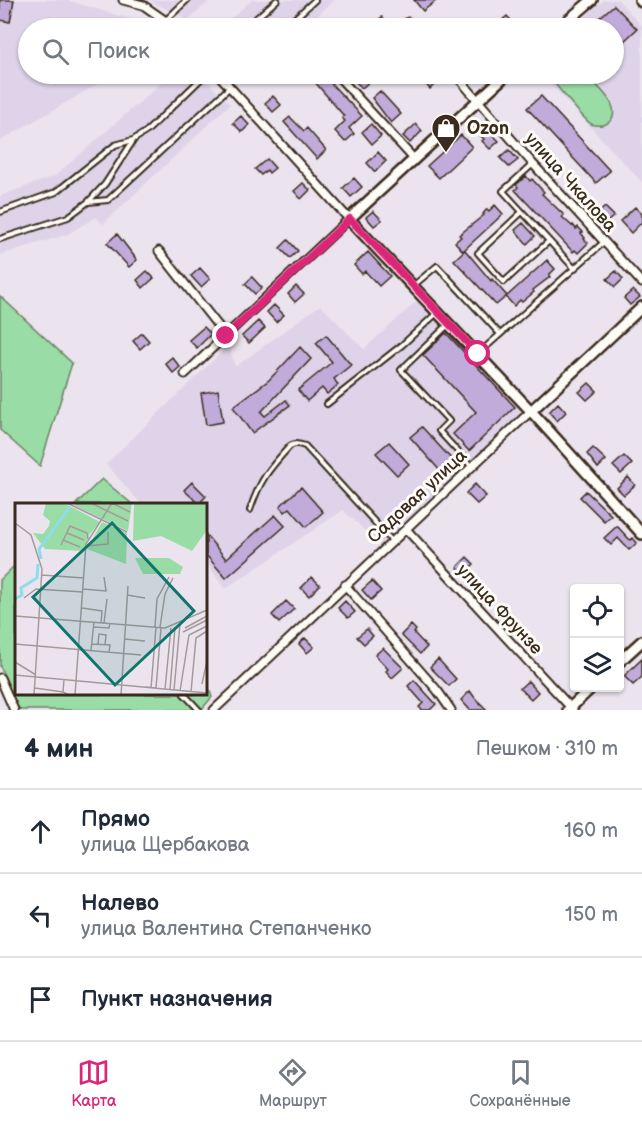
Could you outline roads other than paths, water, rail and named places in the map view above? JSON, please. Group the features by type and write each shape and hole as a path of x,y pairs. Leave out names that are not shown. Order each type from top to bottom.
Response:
{"street":[{"path":"123,0 145,3 164,18"},
{"path":"571,18 592,0"},
{"path":"345,84 414,159"},
{"name":"улица Чкалова","path":"464,84 533,164 642,283"},
{"path":"185,374 496,84"},
{"path":"228,85 642,534"},
{"path":"159,251 226,336"},
{"name":"Садовая улица","path":"214,710 642,307"},
{"name":"улица Фрунзе","path":"406,529 570,709"},
{"path":"345,585 437,690 451,710"},
{"path":"624,657 642,641"},
{"path":"0,678 14,710"},
{"path":"570,709 586,692"}],"lane":[{"path":"168,18 187,0"},
{"path":"256,18 277,0"},
{"path":"295,18 315,0"},
{"path":"0,212 56,192 116,145 133,140 147,131 196,84"},
{"path":"88,202 108,200 228,85"},
{"path":"0,239 68,217 88,202 105,184 133,140"},
{"path":"533,164 503,191 574,268"},
{"path":"522,212 478,253 504,282 549,241"},
{"path":"478,354 604,242"},
{"path":"413,286 437,266 500,334"},
{"path":"327,404 402,345 438,312"},
{"path":"449,324 401,370 449,421 439,431 472,467"},
{"path":"250,510 266,472 290,446 295,443 300,444 305,446 392,542"},
{"path":"186,695 199,710"}],"place":[{"name":"Ozon","path":"446,154"}]}
